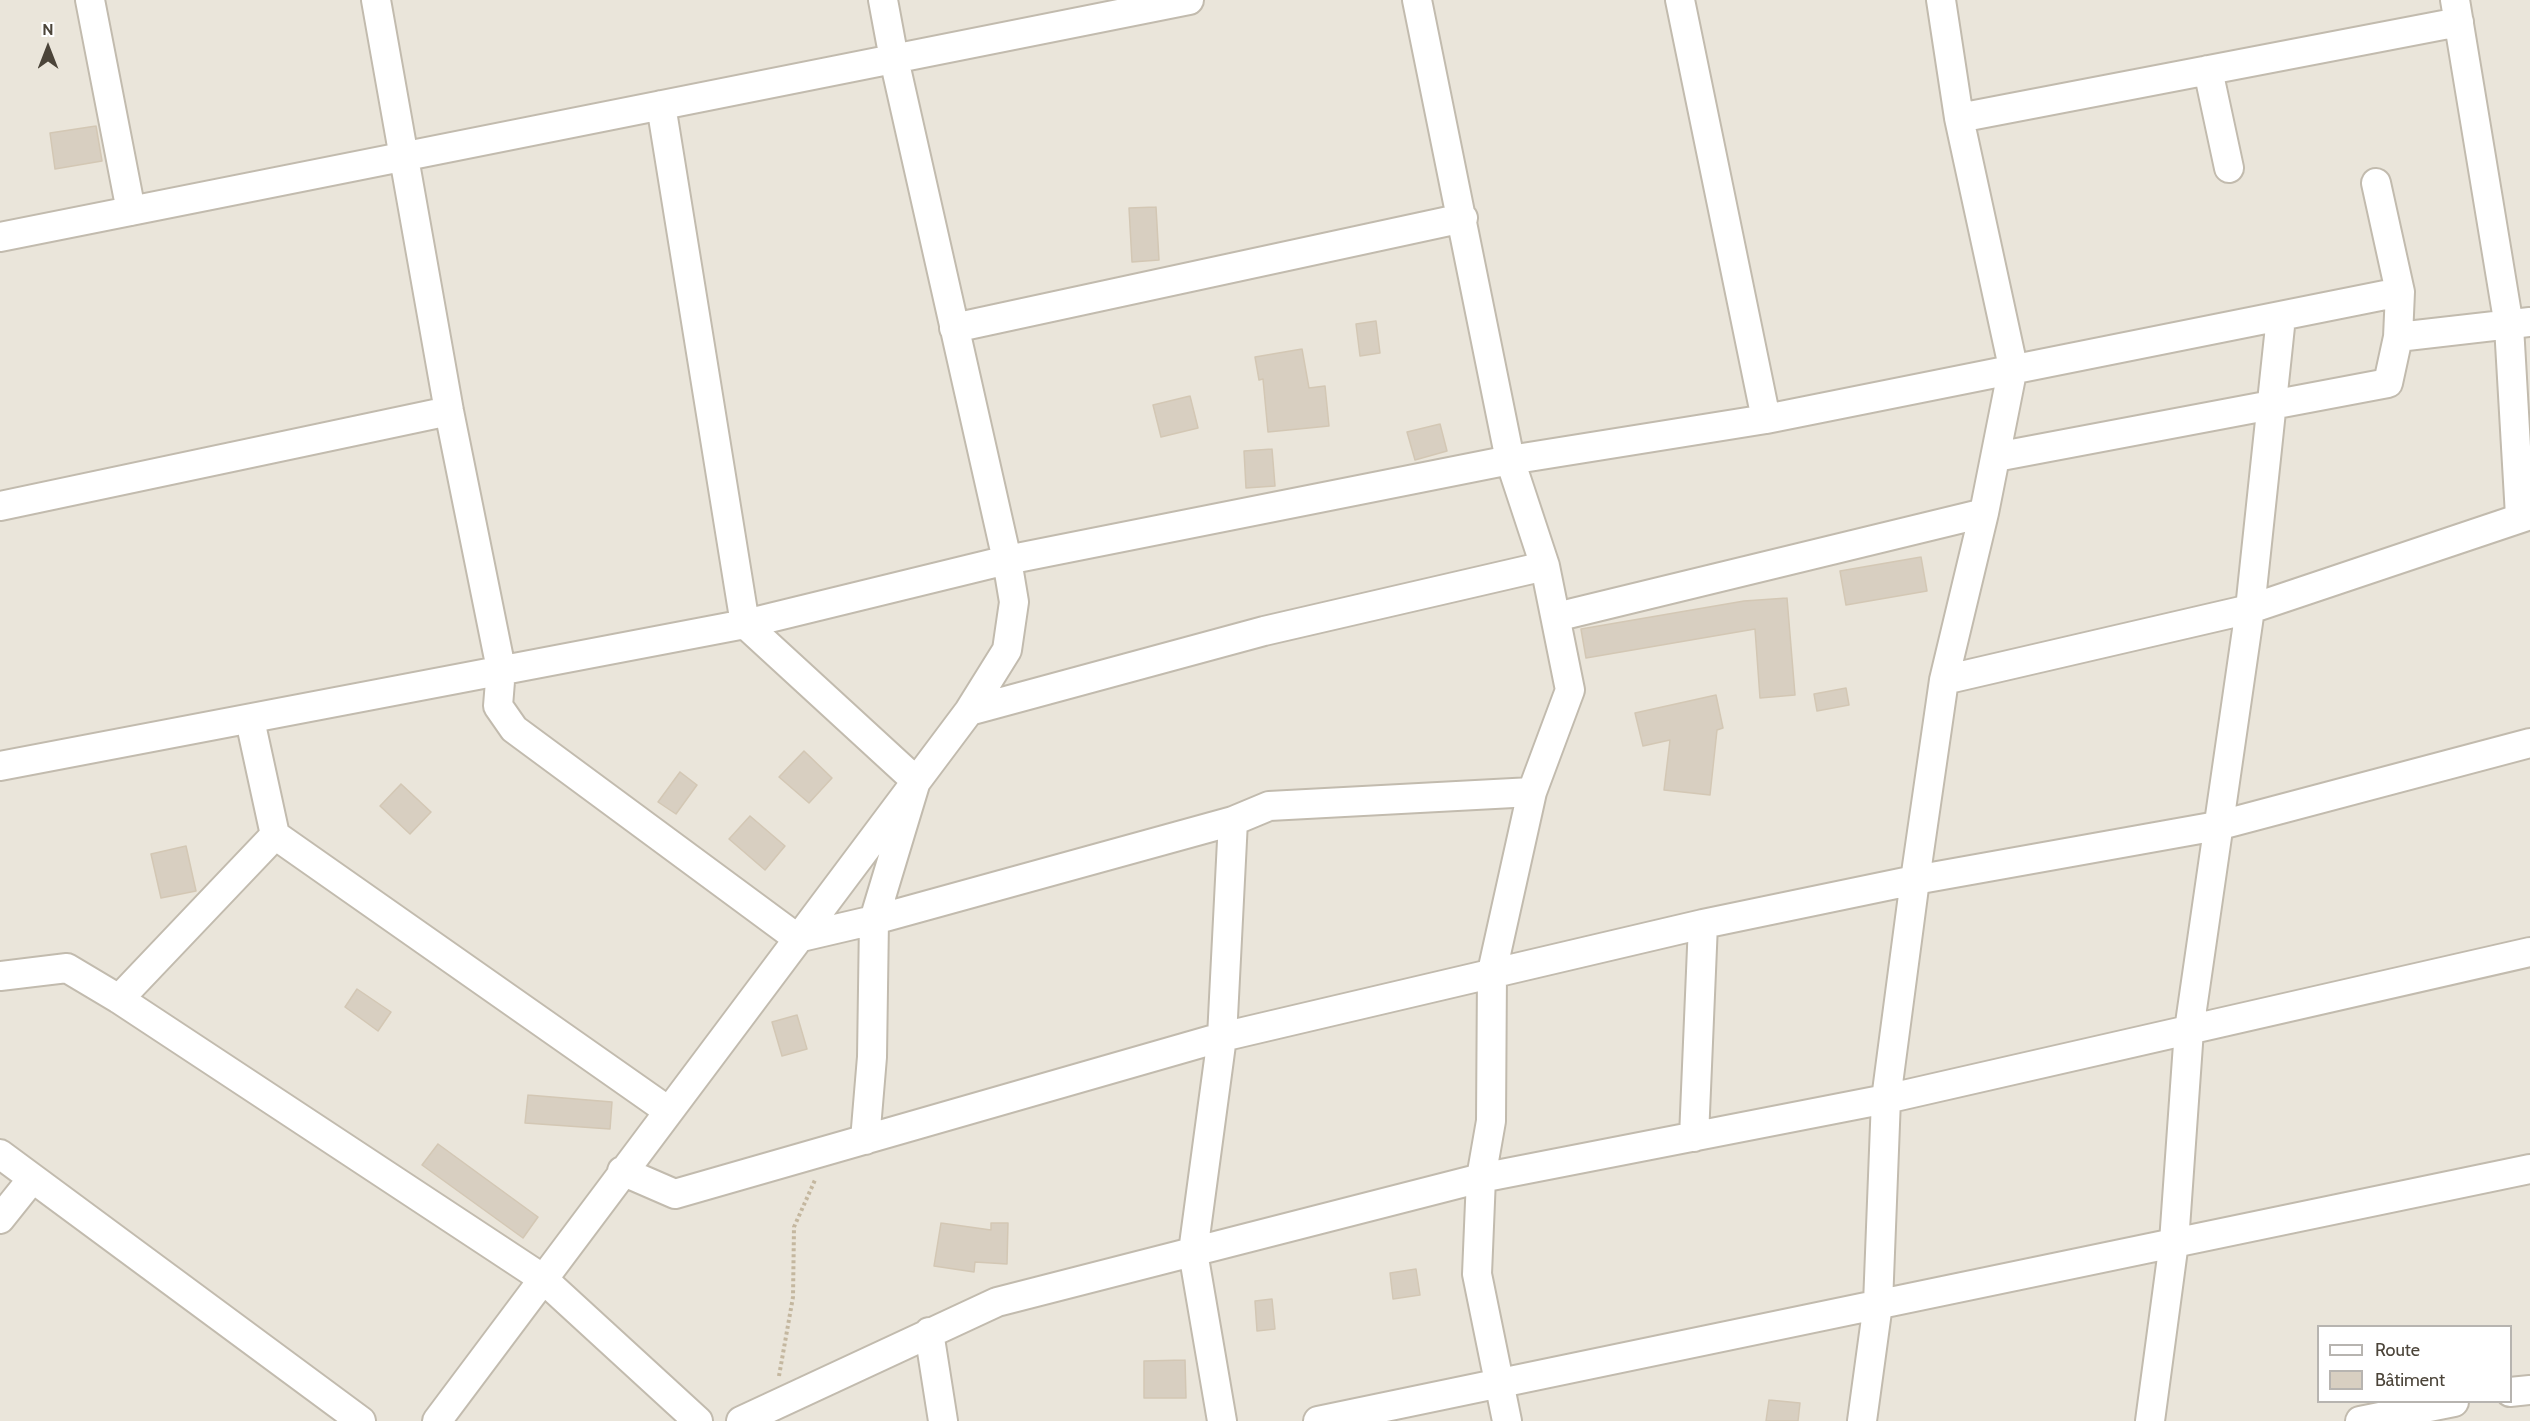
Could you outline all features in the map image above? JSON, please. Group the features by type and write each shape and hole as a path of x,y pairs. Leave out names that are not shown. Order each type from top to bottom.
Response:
{"street":[{"path":"90,0 131,211"},
{"path":"376,0 449,411 501,669 498,706 514,729 797,938 874,920 1233,821 1269,806 1532,792"},
{"path":"437,1421 667,1110 969,711 1007,650 1014,602 1007,560 894,59 884,0"},
{"path":"0,237 894,59 1151,4 1189,0"},
{"path":"1417,0 1463,218 1510,460 1545,566 1570,690 1532,792 1492,972 1491,1121 1481,1178 1477,1274 1507,1421"},
{"path":"1680,0 1766,419"},
{"path":"1862,1421 1878,1304 1886,1099 1944,680 1984,513 2013,368 1959,118 1941,0"},
{"path":"1944,680 2250,609 2525,516 2520,324 2457,11 2208,70 1959,118"},
{"path":"2208,70 2229,168"},
{"path":"660,105 745,624 916,781"},
{"path":"1996,457 2388,383 2398,337 2400,292 2376,183"},
{"path":"954,328 1463,218"},
{"path":"0,766 745,624 1007,560 1510,460 1766,419 2400,292"},
{"path":"2150,1421 2174,1242 2189,1030 2250,609 2281,316"},
{"path":"2398,337 2520,324"},
{"path":"0,506 449,411"},
{"path":"1556,617 1984,513"},
{"path":"969,711 1264,631 1545,566"},
{"path":"250,720 275,835 667,1110"},
{"path":"622,1171 675,1194 1222,1036 1703,924 1916,880 2217,826 2530,743"},
{"path":"865,1140 872,1056 874,920 916,781"},
{"path":"1222,1421 1193,1252 1222,1036 1233,821"},
{"path":"119,999 275,835"},
{"path":"1694,1137 1703,924"},
{"path":"741,1421 773,1404 997,1302 1481,1178 1886,1099 2530,952"},
{"path":"0,976 68,968 119,999 542,1278 698,1421"},
{"path":"0,1154 361,1421"},
{"path":"1318,1421 1499,1386 1878,1304 2530,1169"},
{"path":"0,1220 32,1179"},
{"path":"929,1332 943,1421"},
{"path":"2512,1392 2530,1389"},
{"path":"2360,1421 2445,1403"}],"path":[{"path":"773,1404 794,1297 794,1227 828,1151"}],"shaded area":[{"path":"0,0 2530,0 2530,1421 0,1421"}],"building":[{"path":"96,126 102,161 55,169 50,133"},
{"path":"1156,207 1159,260 1132,262 1129,208"},
{"path":"1376,321 1380,353 1360,356 1356,324"},
{"path":"1302,349 1309,388 1325,386 1329,426 1268,432 1263,379 1259,380 1255,357"},
{"path":"1190,396 1198,428 1161,437 1153,405"},
{"path":"1440,424 1447,451 1415,460 1407,432"},
{"path":"1272,449 1275,486 1246,488 1244,451"},
{"path":"1921,557 1927,591 1846,605 1840,571"},
{"path":"1787,598 1795,695 1760,698 1755,629 1586,658 1581,629 1744,601"},
{"path":"1846,688 1849,705 1817,711 1814,694"},
{"path":"1716,695 1723,728 1717,730 1710,795 1664,790 1670,740 1643,746 1635,713"},
{"path":"804,751 832,778 809,803 779,777"},
{"path":"680,772 697,785 676,814 658,802"},
{"path":"401,784 431,812 410,834 380,806"},
{"path":"750,816 785,846 765,870 729,839"},
{"path":"186,846 196,891 161,898 151,854"},
{"path":"357,989 391,1012 378,1031 345,1007"},
{"path":"797,1015 807,1049 782,1056 772,1022"},
{"path":"528,1095 612,1102 610,1129 525,1123"},
{"path":"438,1144 538,1217 523,1238 422,1165"},
{"path":"941,1223 991,1230 991,1223 1008,1223 1007,1264 975,1262 974,1272 934,1266"},
{"path":"1416,1269 1420,1295 1393,1299 1390,1273"},
{"path":"1272,1299 1275,1329 1257,1331 1255,1301"},
{"path":"1185,1360 1186,1398 1144,1398 1144,1361"},
{"path":"1769,1400 1800,1403 1798,1421 1766,1421"}]}
